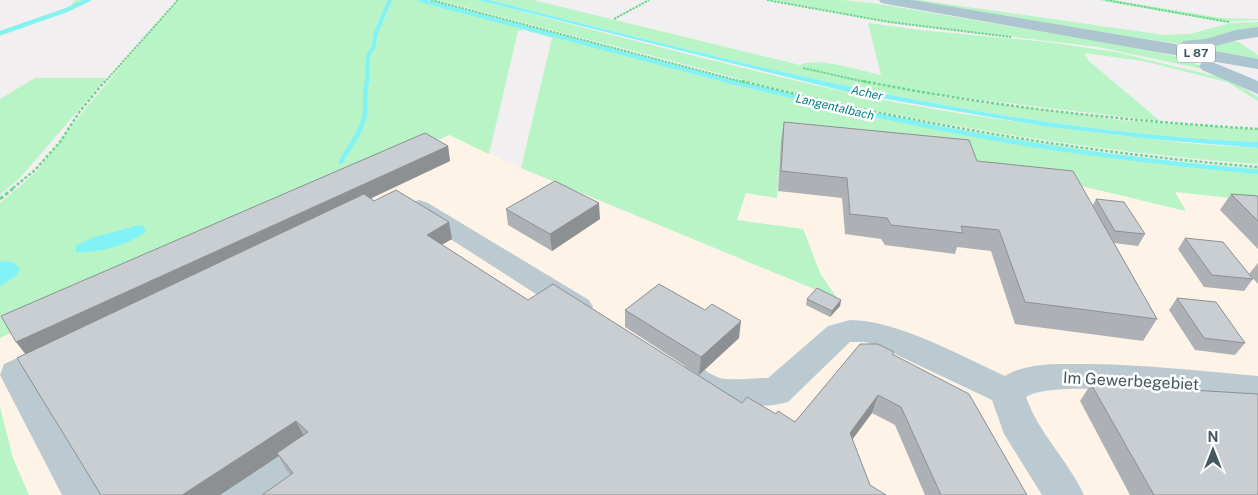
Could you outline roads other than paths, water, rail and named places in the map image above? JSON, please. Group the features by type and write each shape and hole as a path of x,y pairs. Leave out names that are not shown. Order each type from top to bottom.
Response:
{"main road":[{"name":"L 87","path":"886,0 912,6"},
{"name":"L 87","path":"870,1 912,6 1258,64"},
{"path":"1133,42 1201,45 1253,32"},
{"path":"1253,32 1245,43 1258,52"},
{"path":"1133,42 1202,63 1258,88"},
{"path":"1258,73 1252,77 1258,88"}],"street":[{"path":"391,193 422,210 597,319"},
{"path":"664,360 714,392 776,392 839,334 850,331 865,331 888,337 1008,392 1018,423 1064,495"},
{"path":"83,495 16,373 87,339"},
{"name":"Im Gewerbegebiet","path":"1008,392 1024,381 1048,377 1125,378 1258,390"},
{"path":"235,495 294,455"}],"water":[{"name":"Acher","path":"477,0 489,0 679,48 870,91 966,109 1063,124 1160,135 1258,142 1258,148 1150,139 1043,126 852,93"},
{"path":"139,225 143,226 146,231 123,244 103,250 76,252 76,246 91,238"},
{"path":"0,262 15,263 20,269 16,276 0,286"}],"waterway":[{"path":"0,33 64,11 88,0"},
{"path":"367,83 368,56 374,46 375,35 390,0"},
{"name":"Langentalbach","path":"420,0 736,83"},
{"path":"341,162 359,132 364,119 367,81"},
{"name":"Langentalbach","path":"730,81 888,118 1007,141 1126,158 1258,172"}]}
